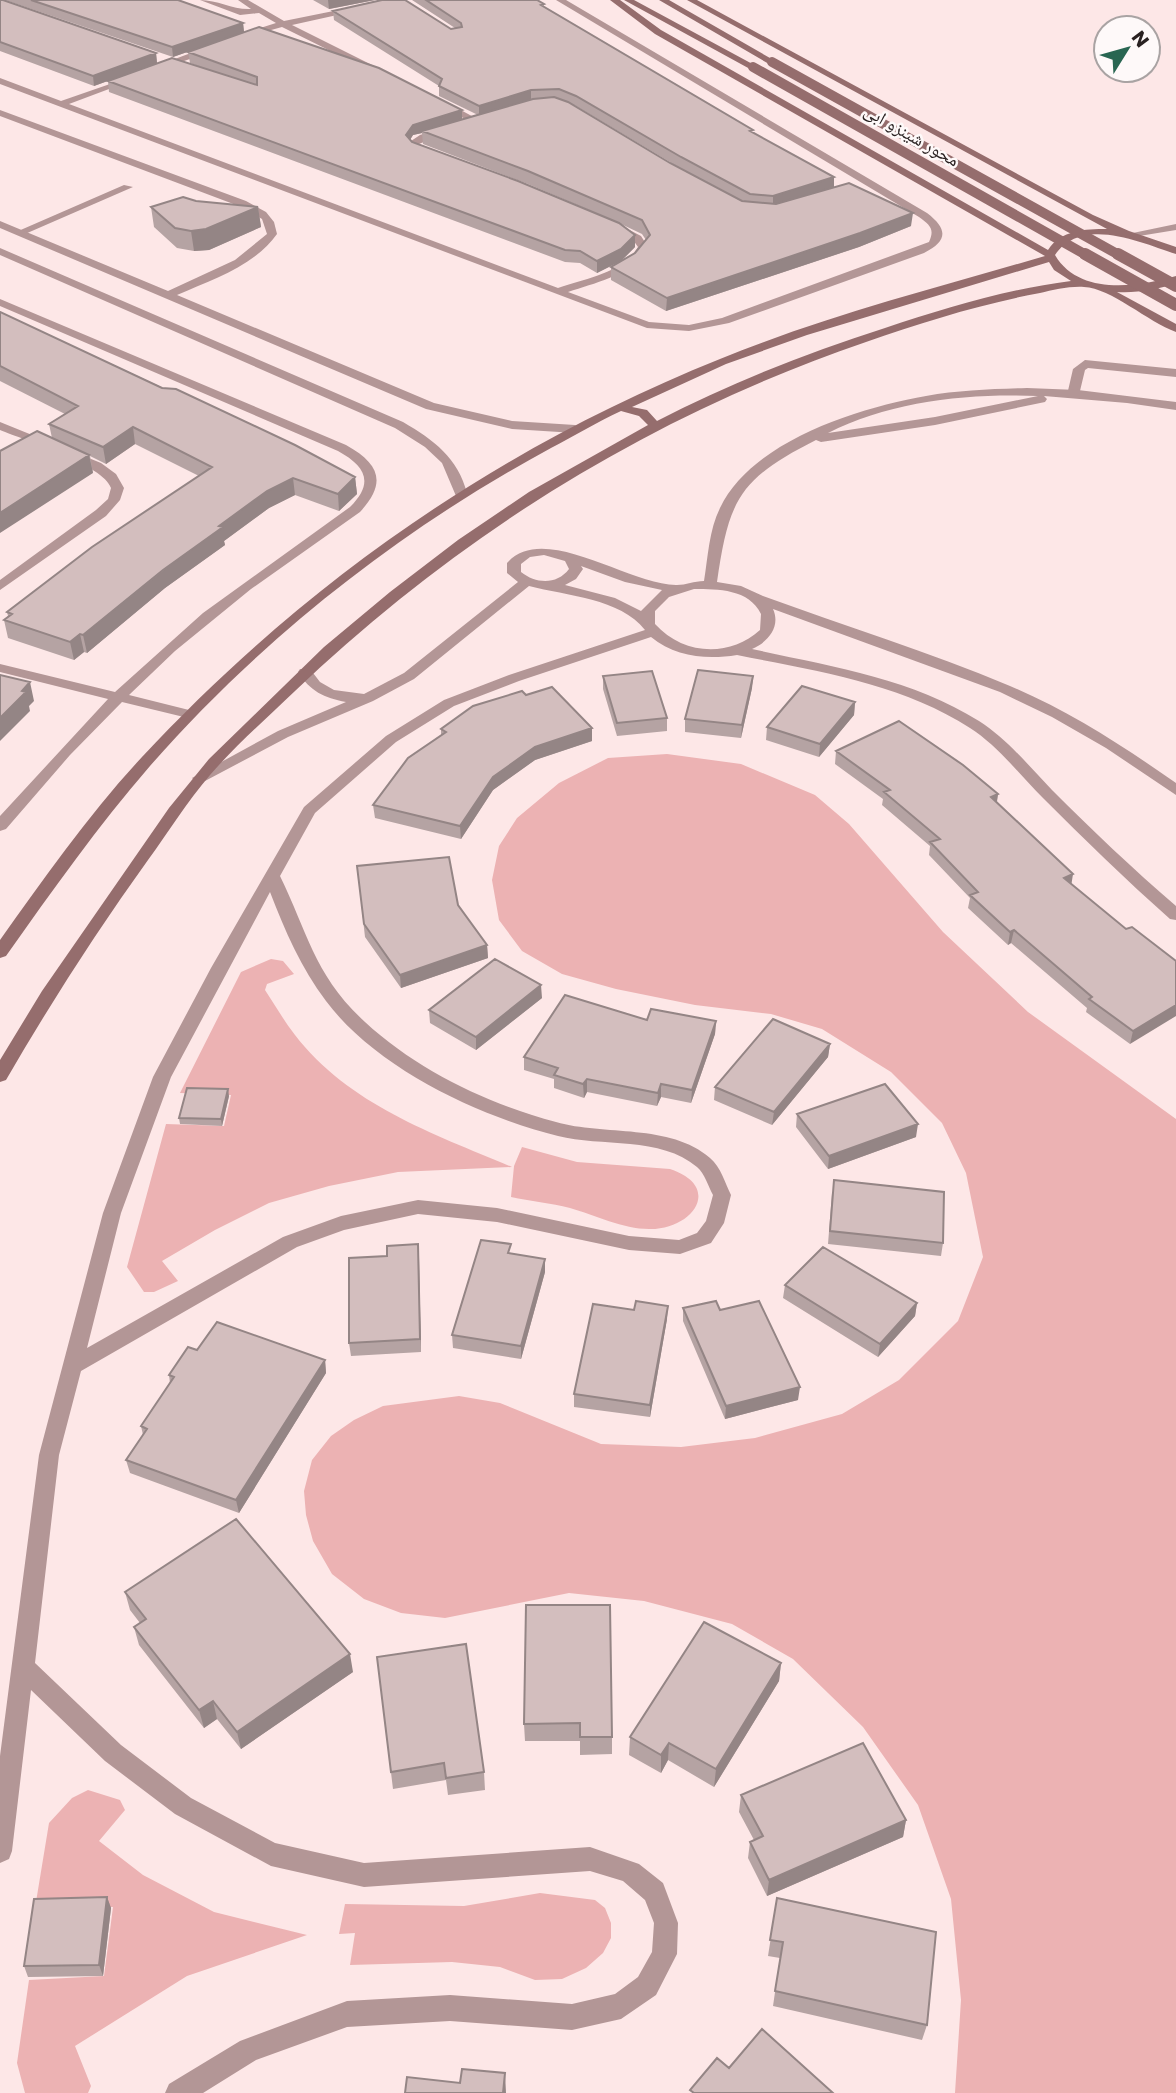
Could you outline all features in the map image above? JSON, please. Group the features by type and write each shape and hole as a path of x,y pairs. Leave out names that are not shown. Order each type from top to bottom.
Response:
{"main road":[{"name":"محور شينزو ابى","path":"614,0 658,32 1050,256 1058,269 1090,284"},
{"name":"محور شينزو ابى","path":"628,0 753,67 1176,305"},
{"name":"محور شينزو ابى","path":"663,0 1176,286"},
{"name":"محور شينزو ابى","path":"691,0 1073,208 1129,234"},
{"path":"0,953 22,919 131,776 188,714 254,650 322,592 391,540 461,493 618,407 724,361 837,320 1050,256 1056,244 1073,236 1097,232 1129,234 1159,242 1176,251"},
{"path":"0,1076 30,1020 86,934 200,778 305,672 363,620 479,531 538,492 655,425 757,378 925,319 1039,289 1090,284 1136,289 1160,286 1176,279"},
{"path":"1090,284 1176,329"},
{"path":"724,361 723,365 731,373 757,378"},
{"path":"618,407 643,413 655,425"}],"street":[{"path":"204,0 240,12 258,11"},
{"path":"242,0 258,11 379,73"},
{"path":"236,40 283,24 401,0 412,7"},
{"path":"0,81 559,291 634,322 666,328 696,327 738,317 934,244 939,234 935,224 560,0"},
{"path":"148,71 223,44"},
{"path":"160,58 184,66"},
{"path":"5,115 56,103 135,76"},
{"path":"428,97 482,119 423,136 414,143 417,149 448,161"},
{"path":"5,115 242,203 260,211 271,222 272,234 265,246 248,258 168,295"},
{"path":"857,187 869,183"},
{"path":"21,232 128,187"},
{"path":"0,224 168,295 396,407 419,436 436,448 458,478 461,493"},
{"path":"559,291 628,265 640,257 643,247 637,238 611,225"},
{"path":"1129,234 1176,227"},
{"path":"0,251 396,407 482,420 575,429"},
{"path":"0,302 342,448 359,457 369,469 372,482 368,495 357,508 276,564 196,626 118,697 34,785 0,826"},
{"path":"1073,395 1079,369 1085,365 1176,373"},
{"path":"710,585 727,507 745,482 802,440 846,420 896,405 999,392 1073,395 1176,406"},
{"path":"802,440 935,421 1058,395"},
{"path":"0,426 97,466 117,482 118,492 113,503 101,513 0,586"},
{"path":"1176,790 1111,745 1057,714 1005,689 744,592 710,585 676,589 630,579 544,551 519,558 514,563 514,573 526,582 590,594 649,625 660,640 687,650 703,653 736,650 864,677 913,694 975,724 1137,882 1176,915"},
{"path":"546,585 557,584 573,575 576,569 570,558"},
{"path":"200,778 283,734 368,698 427,663 526,582"},
{"path":"649,625 648,610 654,601 676,589"},
{"path":"736,650 765,634 770,622 767,610 757,599"},
{"path":"0,1851 49,1455 112,1213 162,1077 219,968 273,878 309,810 391,739 449,703 649,625"},
{"path":"0,668 188,714"},
{"path":"305,672 313,685 321,690 343,697 368,698"},
{"path":"72,1366 290,1242 341,1223 418,1207 497,1215 629,1243 680,1247 704,1238 715,1223 722,1195 704,1164 671,1146 557,1130 465,1096 409,1064 373,1038 346,1013 314,972 286,914 273,878"},
{"path":"24,1668 113,1753 183,1806 271,1854 364,1875 590,1859 630,1872 654,1892 666,1923 664,1954 647,1986 621,2006 572,2018 450,2008 347,2014 249,2050 178,2093"}],"shaded area":[{"path":"667,754 741,764 815,795 849,824 943,932 1028,1012 1176,1119 1176,2093 955,2093 961,2000 951,1899 918,1805 863,1727 793,1659 732,1624 644,1601 569,1593 445,1618 401,1613 364,1599 332,1574 313,1541 306,1515 304,1491 312,1460 331,1436 354,1420 383,1406 459,1396 500,1403 601,1444 681,1447 755,1438 842,1414 899,1380 958,1321 983,1257 966,1173 942,1123 891,1072 822,1029 771,1014 695,1005 616,989 562,974 522,951 499,920 492,880 499,846 517,818 559,783 608,758"},
{"path":"271,959 283,961 294,974 267,984 265,990 295,1035 341,1081 394,1115 512,1167 398,1172 329,1186 269,1203 162,1261 178,1281 154,1292 144,1292 127,1267 166,1124 224,1126 231,1095 180,1093 241,972"},
{"path":"522,1147 577,1162 670,1169 696,1186 696,1206 678,1223 649,1229 619,1224 563,1206 511,1197 514,1166"},
{"path":"88,1790 120,1800 125,1810 99,1841 143,1875 214,1912 307,1935 187,1976 75,2046 91,2086 88,2093 25,2093 17,2063 29,1980 104,1976 113,1907 35,1908 49,1823 72,1798"},
{"path":"540,1893 595,1900 605,1908 611,1923 611,1938 603,1953 586,1968 562,1979 535,1980 500,1967 452,1962 350,1965 355,1933 339,1934 345,1904 464,1906"}],"building":[{"path":"0,0 156,53 93,76 0,42"},
{"path":"31,0 178,0 243,23 172,47"},
{"path":"382,0 405,0 451,29 462,27 461,23 426,0 537,0 544,4 541,5 753,130 750,131 834,177 773,196 750,194 559,89 531,90 479,106 439,86 442,79 333,11"},
{"path":"259,27 379,68 462,110 413,125 406,135 412,142 518,181 619,223 635,235 621,249 597,261 580,251 565,250 108,81 172,58 257,85 257,77 188,52"},
{"path":"554,97 568,102 670,163 742,201 776,204 849,183 913,213 667,298 611,267 635,253 650,235 642,220 528,171 422,131 533,99"},
{"path":"183,197 196,201 258,207 206,229 191,231 175,228 151,207"},
{"path":"0,312 162,388 176,389 295,445 355,477 338,494 293,478 267,491 83,635 80,634 70,642 4,620 12,614 7,612 92,547 212,467 133,427 103,447 49,424 78,406 0,366"},
{"path":"37,431 89,455 0,513 0,451"},
{"path":"698,670 753,676 742,725 685,719"},
{"path":"652,671 667,718 617,723 603,676"},
{"path":"0,675 30,682 22,691 26,692 0,718"},
{"path":"802,686 855,702 820,744 767,727"},
{"path":"552,687 592,728 535,747 493,777 460,826 373,805 408,758 446,732 441,729 473,706 522,691 526,695"},
{"path":"899,721 963,765 998,794 991,797 1073,874 1064,878 1126,929 1132,927 1176,961 1176,1005 1133,1031 1089,999 1092,997 1014,930 1010,932 970,895 978,892 930,842 940,839 884,792 890,790 836,751"},
{"path":"449,857 458,905 487,945 400,975 364,924 357,866"},
{"path":"495,959 541,985 476,1037 429,1010"},
{"path":"565,995 647,1020 651,1009 716,1021 692,1090 661,1084 658,1093 587,1079 583,1084 554,1075 558,1068 524,1057"},
{"path":"773,1019 830,1044 774,1112 715,1087"},
{"path":"885,1084 918,1124 829,1156 797,1114"},
{"path":"187,1088 228,1089 221,1119 179,1118"},
{"path":"834,1180 944,1192 943,1243 830,1231"},
{"path":"481,1240 511,1244 508,1253 545,1259 521,1346 452,1335"},
{"path":"418,1244 420,1339 349,1343 349,1258 387,1256 387,1246"},
{"path":"823,1247 917,1303 880,1344 785,1285"},
{"path":"636,1301 668,1306 650,1405 574,1394 593,1304 634,1310"},
{"path":"716,1301 720,1310 759,1301 800,1387 726,1406 683,1308"},
{"path":"217,1322 325,1360 236,1500 126,1460 147,1429 141,1426 174,1377 169,1375 188,1347 197,1350"},
{"path":"236,1519 350,1654 237,1732 213,1701 199,1710 134,1627 146,1619 125,1592"},
{"path":"526,1605 610,1605 612,1737 580,1737 580,1723 524,1724"},
{"path":"704,1622 781,1663 716,1769 669,1743 661,1755 630,1737"},
{"path":"466,1644 484,1772 446,1778 444,1763 391,1772 377,1657"},
{"path":"863,1743 906,1820 769,1880 750,1842 763,1836 741,1795"},
{"path":"107,1897 99,1965 24,1966 34,1899"},
{"path":"777,1898 936,1932 927,2025 775,1991 783,1942 770,1940"},
{"path":"762,2029 833,2093 694,2093 690,2090 717,2058 729,2068"},
{"path":"462,2069 505,2073 503,2093 405,2093 407,2077 460,2083"}]}
